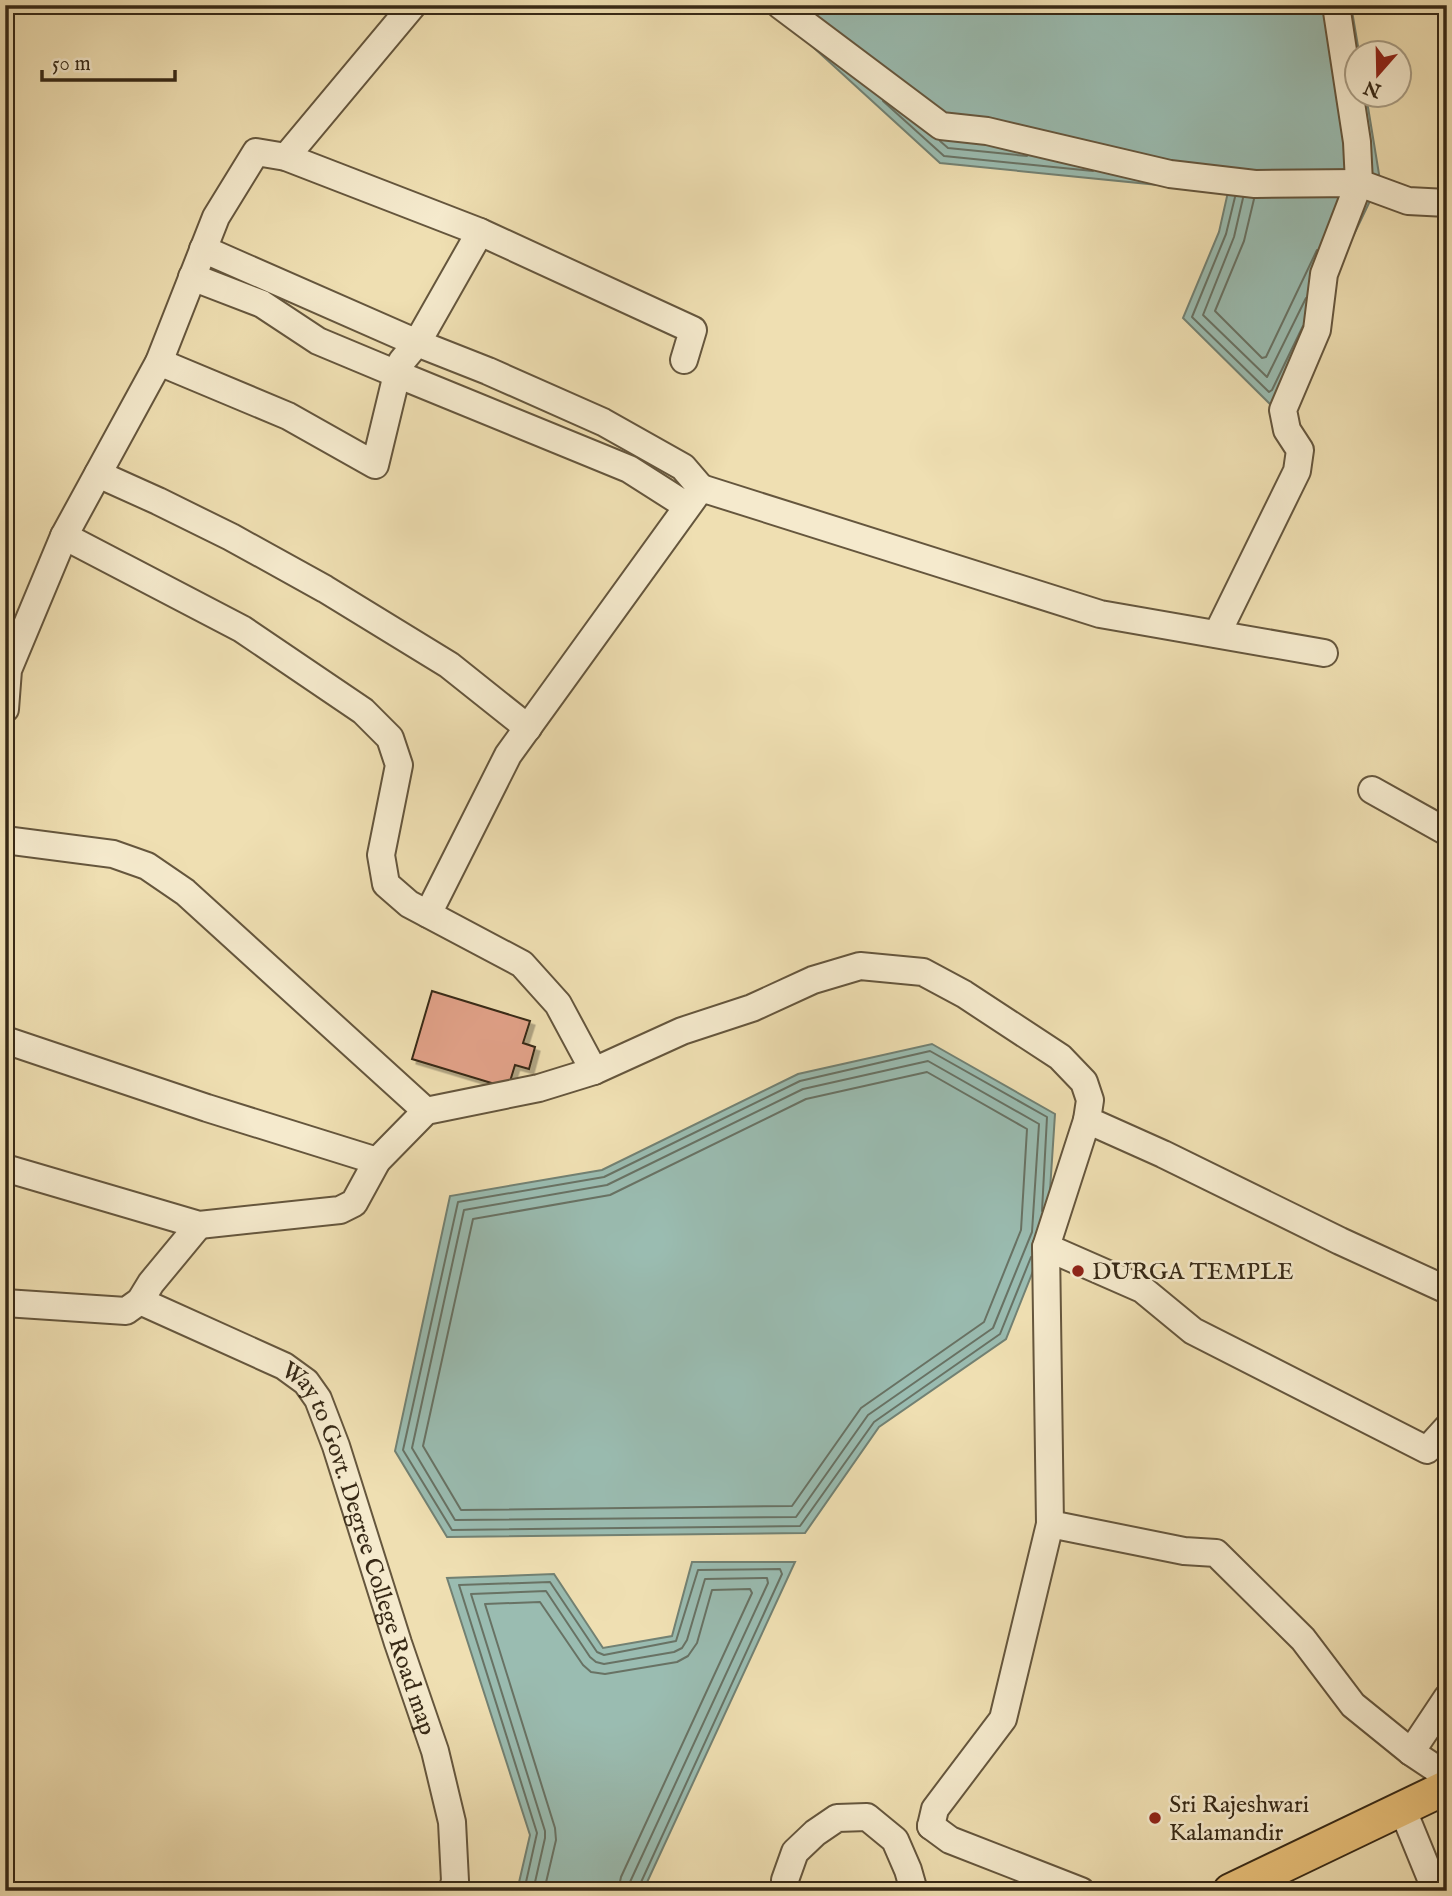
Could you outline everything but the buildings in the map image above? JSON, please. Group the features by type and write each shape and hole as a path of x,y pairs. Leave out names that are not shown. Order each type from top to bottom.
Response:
{"main road":[{"path":"1230,1891 1447,1787"}],"street":[{"path":"286,158 413,5"},
{"path":"780,5 942,126 987,131 1170,174 1255,184 1359,183 1408,201 1447,203"},
{"path":"1217,634 1297,471 1300,450 1287,430 1283,410 1317,330 1324,274 1359,183 1357,142 1336,5"},
{"path":"5,709 7,669 64,536 159,362 216,217 256,152 286,158 480,232 693,330 684,360"},
{"path":"159,362 288,416 375,465 402,361 417,343 480,232"},
{"path":"203,249 603,422 683,467 694,497"},
{"path":"192,277 262,304 318,341 694,497 1100,614 1324,653"},
{"path":"97,474 219,531 325,589 449,665 528,728"},
{"path":"428,914 508,755 694,497"},
{"path":"64,536 242,629 363,711 390,738 398,765 381,855 386,884 409,904 522,964 558,1004 594,1071"},
{"path":"1372,790 1447,832"},
{"path":"5,840 113,854 147,866 185,892 426,1111"},
{"path":"5,1168 199,1225 340,1210 354,1203 377,1161 426,1111 539,1088 594,1071 682,1031 752,1008 813,980 860,966 923,972 964,994 1060,1057 1084,1082 1090,1100 1087,1121 1046,1247 1050,1524 1003,1719 935,1809 932,1826"},
{"path":"5,1040 207,1108 377,1161"},
{"path":"1087,1121 1163,1154 1447,1290"},
{"path":"5,1303 126,1311 139,1301 199,1225"},
{"path":"1046,1247 1142,1289 1193,1331 1427,1450 1447,1428"},
{"name":"Way to Govt. Degree College Road map","path":"139,1301 284,1366 306,1382 318,1399 336,1446 435,1751 452,1822 455,1881 452,1891"},
{"path":"1050,1524 1184,1551 1216,1553 1303,1639 1353,1705 1411,1752 1447,1776"},
{"path":"1411,1752 1447,1698"},
{"path":"1402,1808 1436,1891"},
{"path":"788,1891 785,1880 794,1852 837,1818 867,1817 895,1840 914,1891"},
{"path":"895,1840 932,1826"},
{"path":"932,1826 950,1840 1082,1891"}],"water":[{"path":"767,5 1351,5 1357,38 1344,38 1344,108 1368,108 1380,180 1272,406 1183,318 1219,232 1228,192 940,163"},
{"path":"932,1044 1055,1114 1047,1236 1006,1339 879,1427 805,1533 447,1537 395,1451 450,1196 602,1170 798,1074"},
{"path":"692,1562 795,1562 643,1891 517,1891 530,1835 447,1578 554,1574 603,1648 672,1636"}],"place":[{"name":"DURGA TEMPLE","path":"1078,1271"},
{"name":"Sri Rajeshwari Kalamandir","path":"1155,1818"}]}
